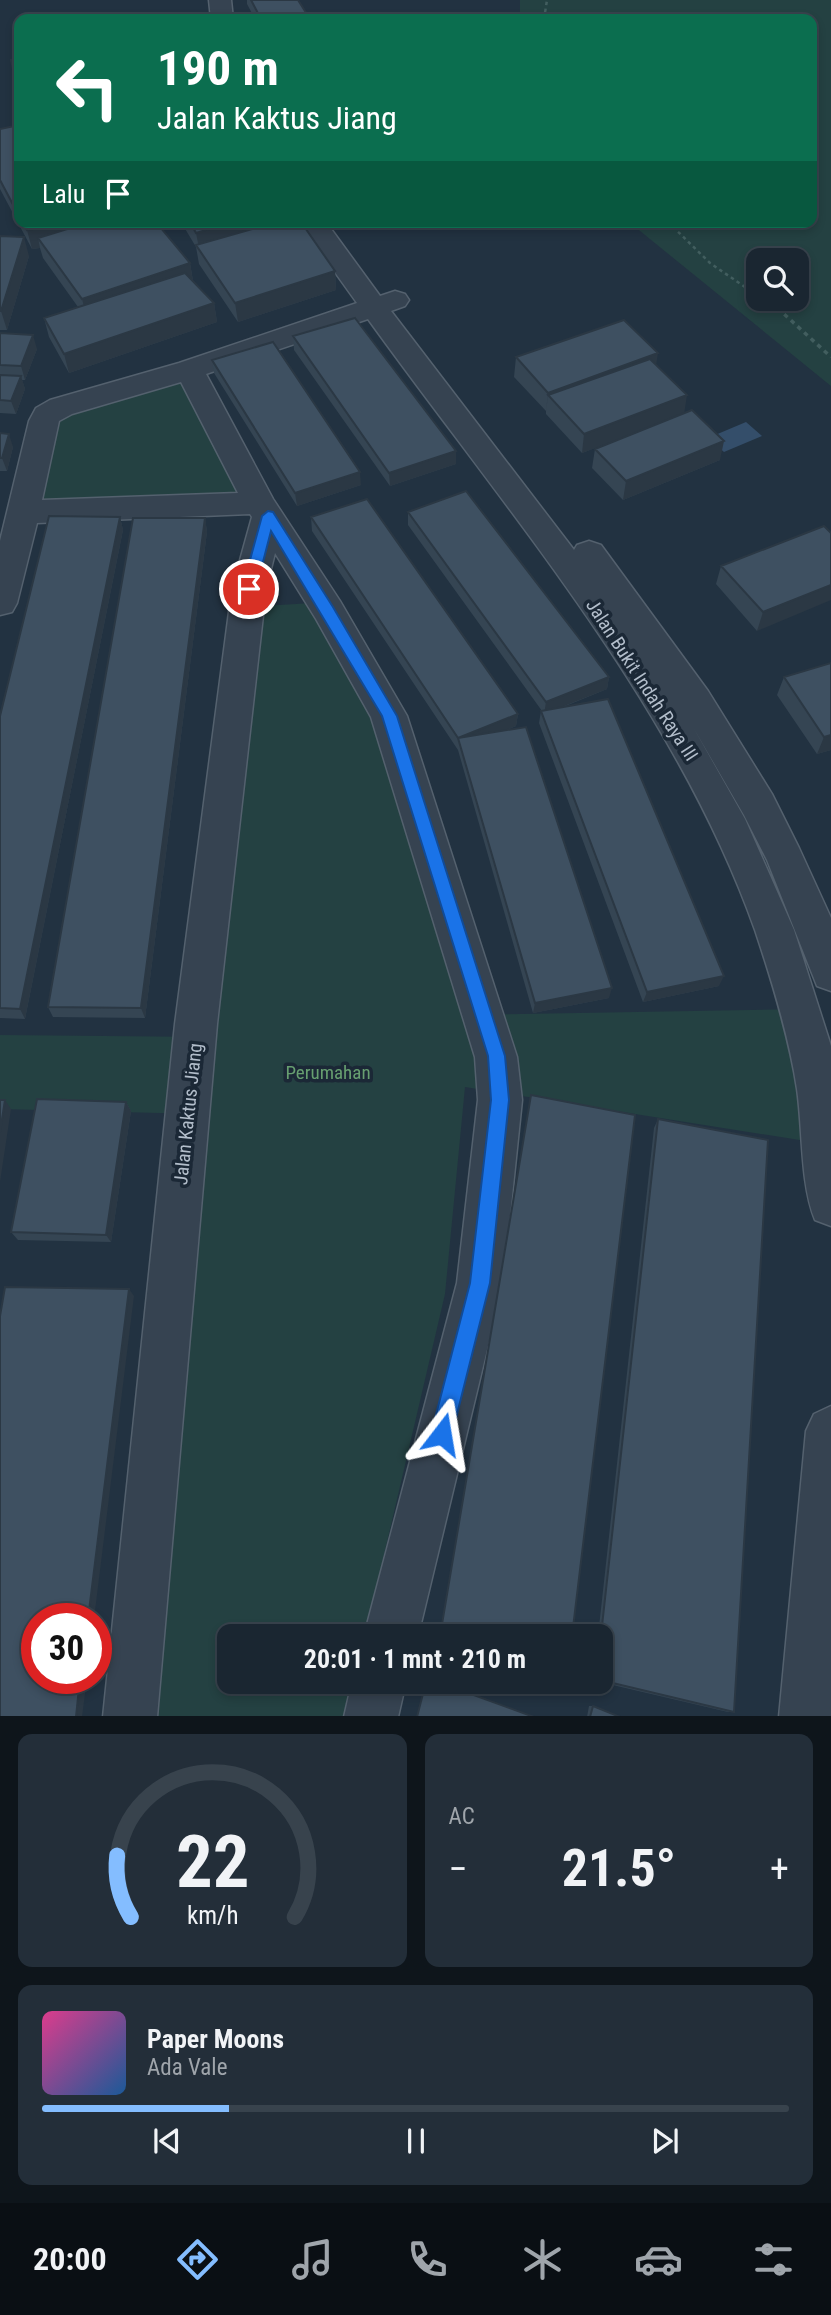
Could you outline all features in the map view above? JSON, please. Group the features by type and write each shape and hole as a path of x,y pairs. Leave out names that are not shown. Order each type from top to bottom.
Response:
{"street":[{"name":"Jalan Bukit Indah Raya III","path":"317,228 383,303 553,545 651,657 697,765 757,887 778,943 810,1047 822,1113 831,1204"},
{"path":"0,603 47,415 61,407 189,370 383,303 341,228"},
{"path":"189,370 264,510 328,610 389,716 496,1056 500,1100 480,1283 394,1624"},
{"path":"24,512 264,510"},
{"name":"Jalan Kaktus Jiang","path":"130,1716 196,1024 249,589 264,510"},
{"path":"651,657 730,755 797,881 831,972"},
{"path":"806,1716 831,1431"},
{"path":"370,1716 376,1694"}],"path":[{"path":"673,228 688,246 746,289"},
{"path":"780,311 831,357"}],"green space":[{"path":"520,0 831,0 831,386 636,228 817,228 817,14 520,14"},
{"path":"189,364 255,503 29,510 54,407"},
{"name":"Perumahan","path":"313,603 365,693 463,1015 810,1009 831,1145 465,1087 445,1294 368,1624 217,1624 217,1694 351,1694 346,1716 147,1716 200,1114 0,1109 0,1035 207,1037 246,607"}],"water":[{"path":"746,422 762,436 724,452 708,438"}],"building":[{"path":"251,0 298,0 307,14 258,14"},
{"path":"14,126 14,207 0,180 0,129"},
{"path":"70,228 161,228 190,263 82,299 38,238"},
{"path":"193,228 213,228 196,233"},
{"path":"256,228 305,228 335,271 235,303 196,245"},
{"path":"0,236 24,237 1,311 0,311"},
{"path":"185,273 214,303 64,354 44,318"},
{"path":"355,318 456,451 389,473 293,336"},
{"path":"624,320 658,353 548,393 516,357"},
{"path":"0,333 33,335 21,366 0,365"},
{"path":"273,342 360,472 295,493 212,360"},
{"path":"650,359 687,395 584,434 548,395"},
{"path":"0,375 21,376 11,401 0,400"},
{"path":"692,410 724,441 626,481 595,449"},
{"path":"0,433 9,434 2,458 0,458"},
{"path":"466,491 609,677 546,702 408,512"},
{"path":"367,499 518,714 458,738 311,517"},
{"path":"49,516 120,517 20,1009 0,1008 0,716"},
{"path":"133,518 205,518 141,1008 48,1007"},
{"path":"824,526 831,533 831,585 763,612 721,566"},
{"path":"831,663 831,735 824,737 784,677"},
{"path":"608,699 724,976 647,992 541,711"},
{"path":"526,727 612,988 535,1003 458,738"},
{"path":"531,1095 635,1115 573,1624 442,1624"},
{"path":"37,1099 126,1102 106,1235 11,1232"},
{"path":"0,1100 5,1100 0,1132"},
{"path":"658,1119 768,1140 734,1712 613,1683 613,1624 602,1624"},
{"path":"5,1287 129,1289 90,1603 21,1603 21,1694 78,1694 76,1716 0,1716 0,1316"},
{"path":"423,1694 471,1694 531,1716 417,1716"},
{"path":"593,1706 618,1716 590,1716"}],"route":[{"path":"249,589 268,516 328,610 389,716 496,1056 500,1100 480,1283 442,1434"}]}
